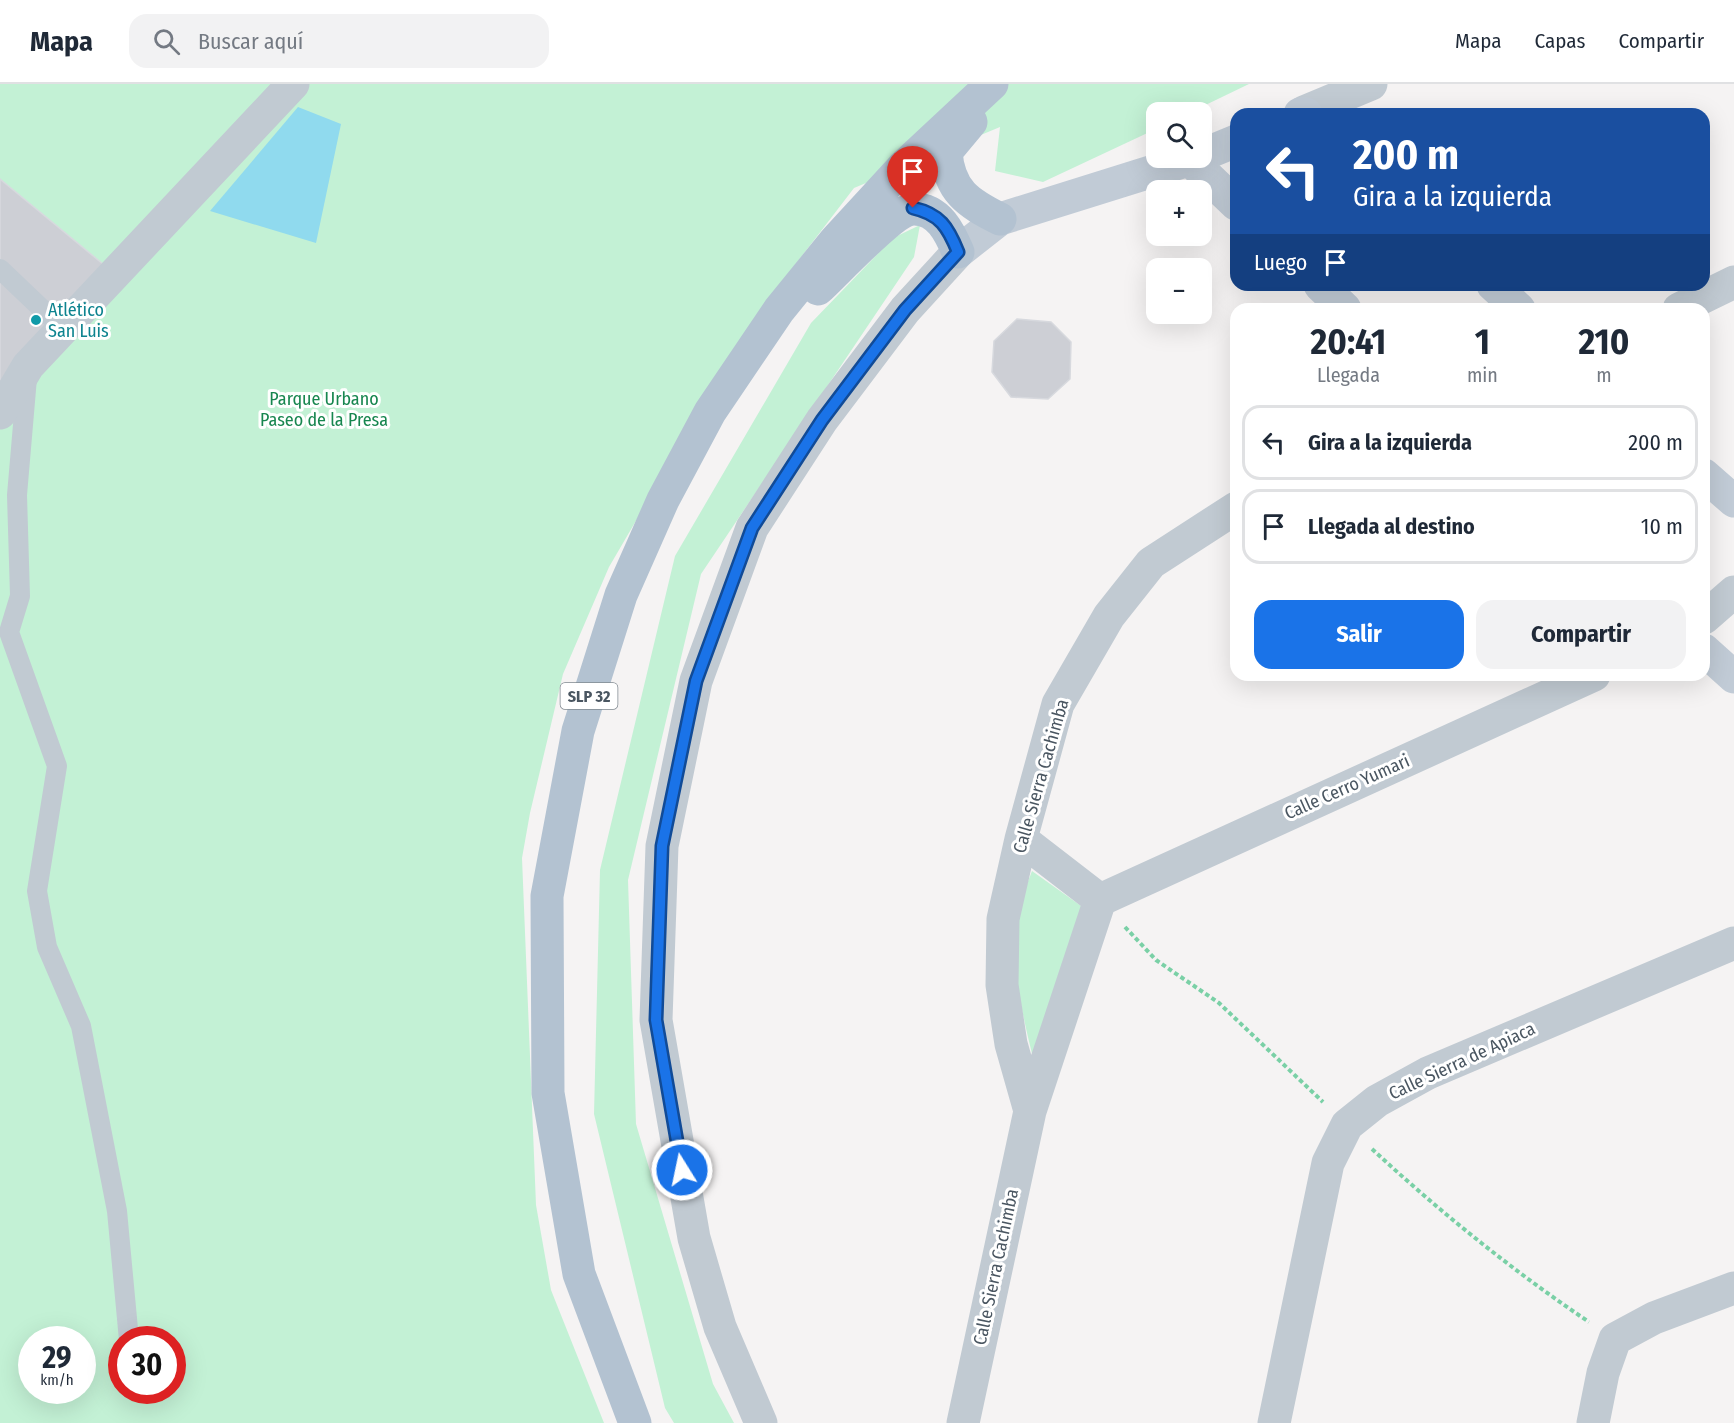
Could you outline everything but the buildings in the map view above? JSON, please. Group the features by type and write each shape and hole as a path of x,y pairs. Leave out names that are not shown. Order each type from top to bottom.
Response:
{"main road":[{"name":"SLP 32","path":"635,1423 579,1274 550,1104 547,896 578,731 621,595 663,500 710,412 779,310 835,241 904,166 993,84"},
{"path":"1000,219 974,206 958,191 948,171 946,152 959,133 1015,84"},
{"path":"1212,151 1230,143"},
{"path":"779,310 809,297 894,217 913,208 930,212 942,222 958,252 1000,219 1161,168"},
{"path":"1205,168 1230,197"},
{"path":"1326,291 1339,303"},
{"path":"1500,291 1512,303"},
{"path":"1710,480 1734,501"},
{"path":"1710,655 1734,677"}],"street":[{"path":"0,413 28,366 293,84"},
{"path":"1315,108 1371,84"},
{"path":"761,1423 720,1327 694,1238 656,1020 662,846 696,681 752,528 822,420 905,310 958,252"},
{"path":"1691,303 1734,282"},
{"name":"Calle Sierra Cachimba","path":"1030,1111 1011,1044 1002,985 1003,919 1021,839 1058,704 1109,616 1151,563 1230,512"},
{"path":"1710,613 1734,592"},
{"name":"Calle Cerro Yumari","path":"1100,900 1581,681"},
{"path":"1021,839 1100,900"},
{"name":"Calle Sierra Cachimba","path":"963,1423 1030,1111 1100,900"},
{"name":"Calle Sierra de Apiaca","path":"1274,1423 1328,1163 1347,1125 1377,1101 1428,1072 1734,943"},
{"path":"1593,1423 1603,1372 1615,1339 1654,1318 1734,1288"}],"lane":[{"path":"0,269 63,329"},
{"path":"28,366 17,495 20,596 9,632 57,766 37,891 46,947 81,1026 117,1211 128,1326"}],"green space":[{"name":"Parque Urbano Paseo de la Presa","path":"0,84 1249,84 1212,102 1146,102 1146,134 1043,182 995,171 1000,127 854,188 755,317 609,567 563,674 530,813 522,858 536,1205 551,1290 604,1423 0,1423"},
{"path":"920,225 914,257 701,574 628,880 636,1124 713,1384 734,1423 674,1423 665,1408 594,1114 600,870 675,556 811,323 893,238"},
{"path":"1032,871 1084,908 1034,1062 1018,989 1015,952 1018,909"}],"water":[{"path":"298,107 341,124 316,243 210,211"}],"place":[{"name":"Atlético San Luis","path":"36,320"}],"route":[{"path":"682,1170 656,1020 662,846 696,681 752,528 822,420 905,310 958,252 942,222 930,212 913,208"}]}
